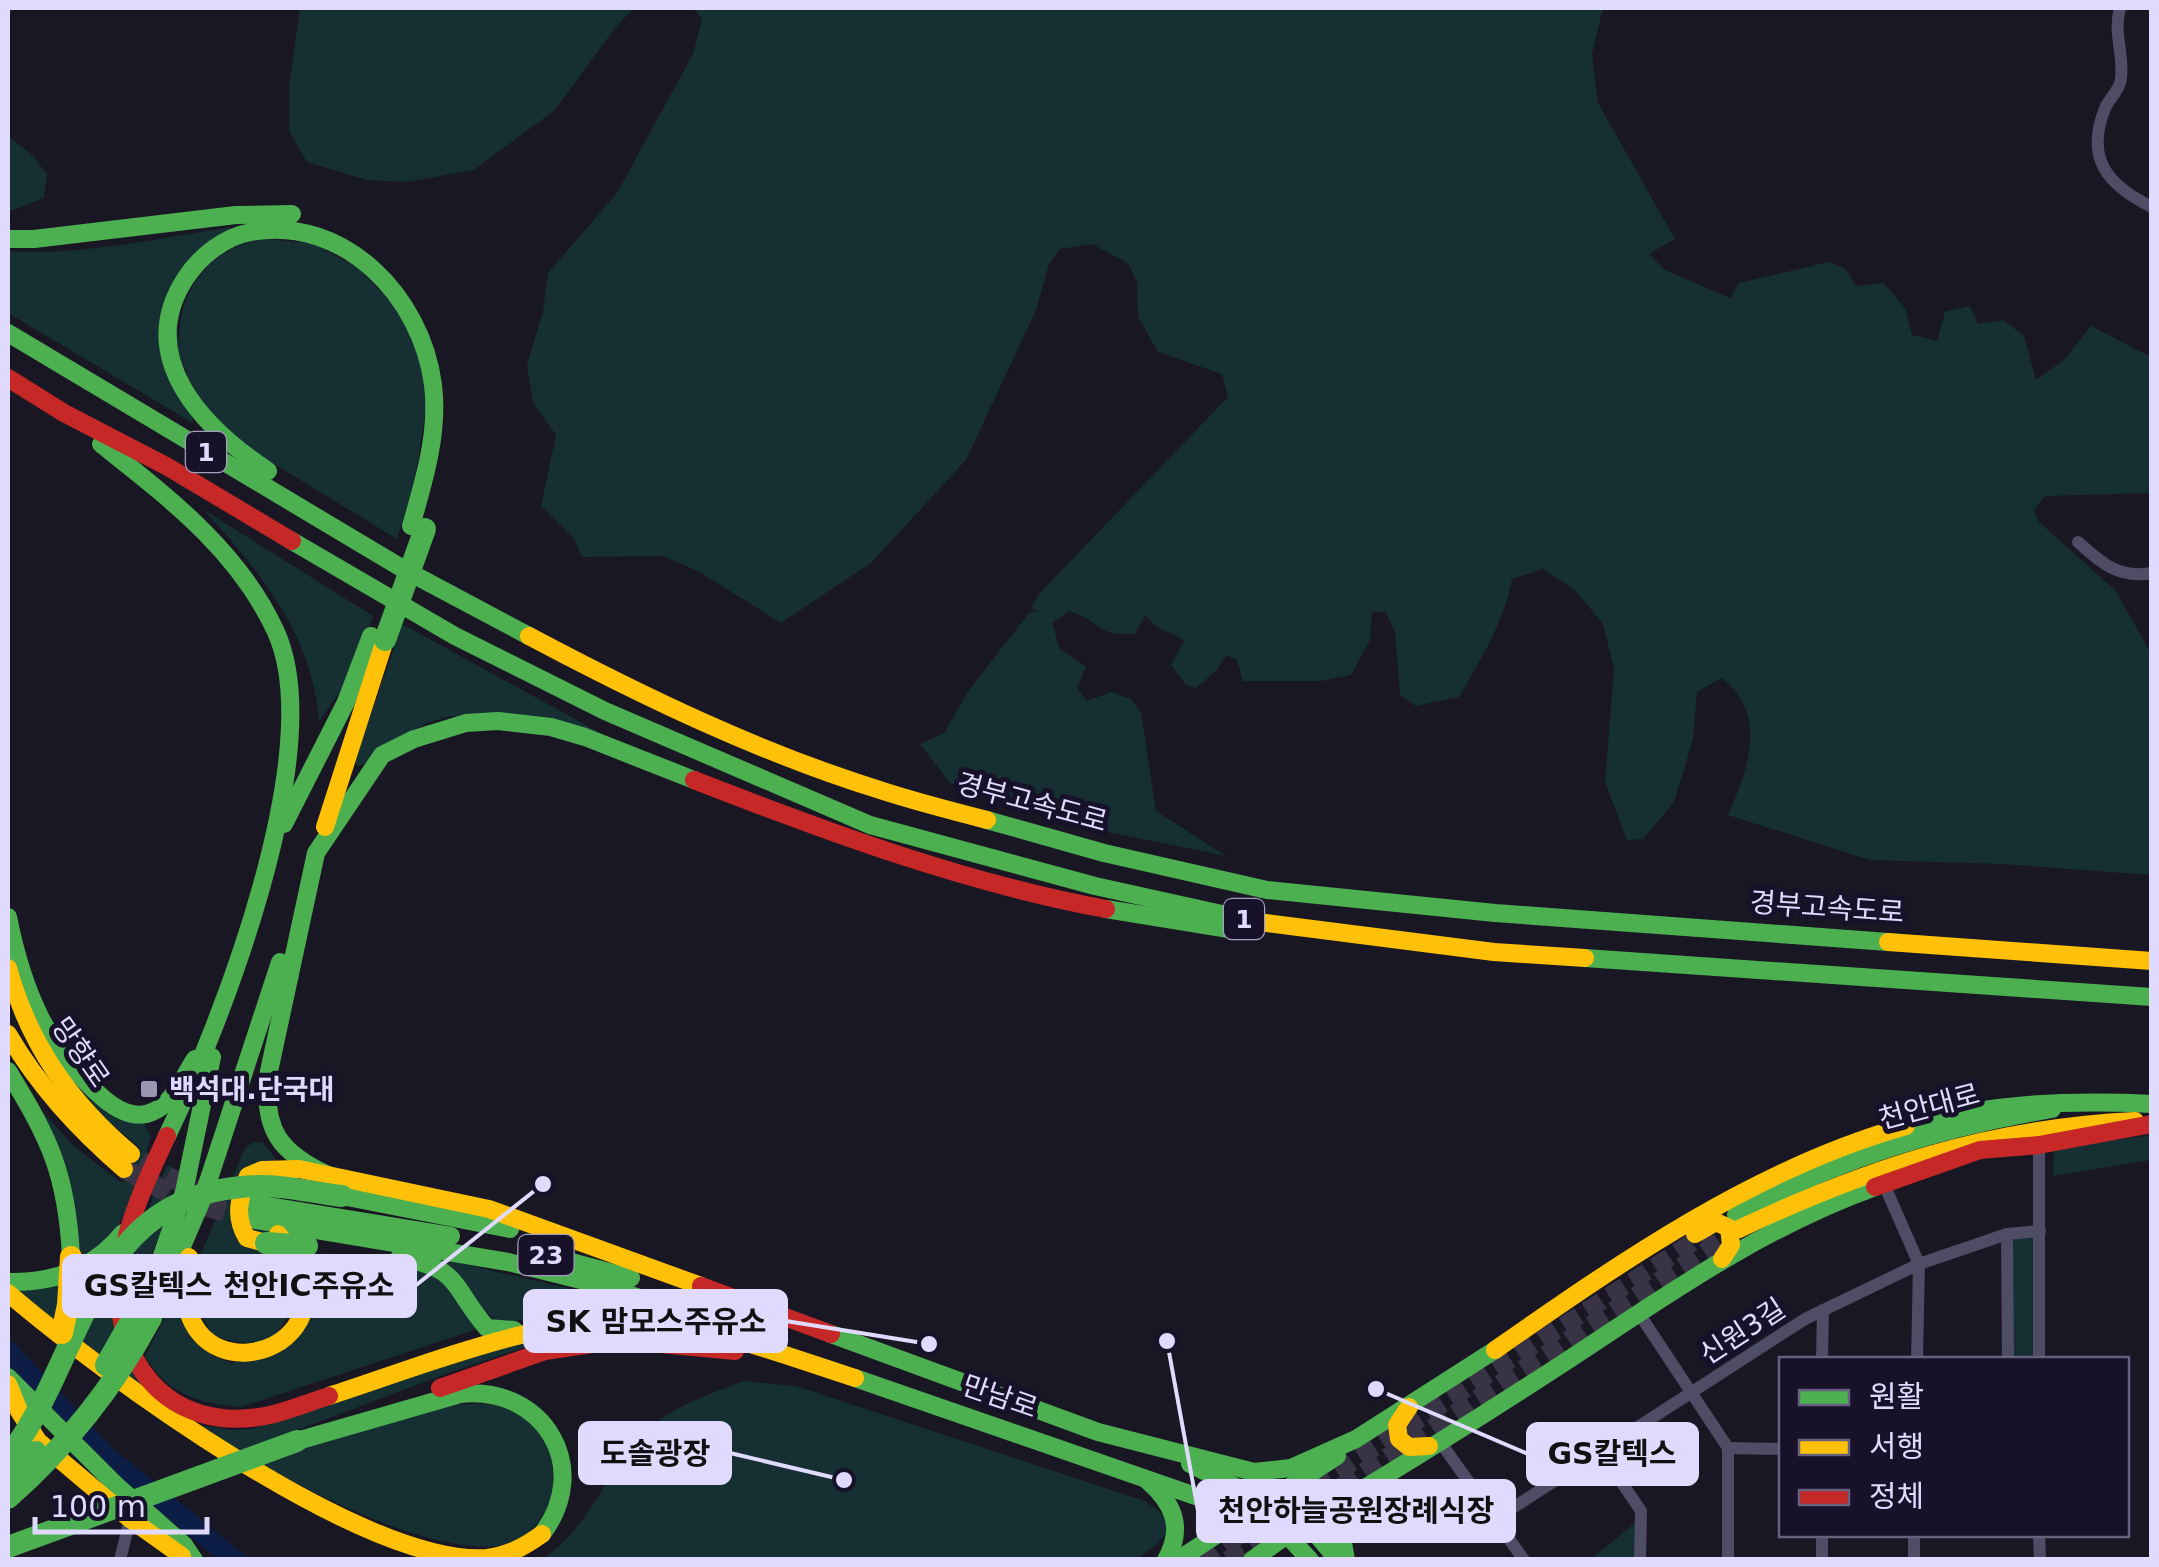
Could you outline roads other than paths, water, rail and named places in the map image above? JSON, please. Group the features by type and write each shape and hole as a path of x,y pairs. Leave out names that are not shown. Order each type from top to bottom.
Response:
{"main road":[{"path":"8,240 277,213 324,221 364,242 408,288 433,333 442,361 447,433 438,486 378,636 316,853 202,1200 175,1269 74,1409 8,1477"},
{"path":"418,528 430,457 434,401 426,354 398,296 360,256 309,231 268,229 233,237 214,247 184,280 168,326 168,344 179,384 196,410 242,455 456,582 600,674"},
{"name":"경부고속도로","path":"8,333 405,570 600,674 750,742 882,791 1104,853 1267,890 1513,914 2152,961"},
{"name":"1","path":"8,378 455,636 606,711 870,825 1095,886 1263,924 1494,952 2152,997"},
{"path":"8,1498 46,1462 94,1406 139,1342 184,1192 218,1024 272,851 288,757 292,697 284,653 271,622 238,567 203,530 64,413"},
{"path":"272,851 378,636"},
{"path":"328,1175 296,1160 269,1124 266,1110 268,1076 316,853 382,755 414,739 466,723 524,723 586,736 676,774 848,837 959,873 1078,904 1208,928 1494,952"},
{"path":"8,917 25,978 53,1044 69,1066 122,1111 135,1114 157,1110 218,1024"},
{"name":"망향로","path":"8,968 32,1038 59,1080 127,1162 56,1107 30,1075 8,1034"},
{"path":"218,1024 138,1208 119,1276 119,1308 127,1346 156,1390 171,1403 201,1416 269,1416 518,1336 576,1324"},
{"path":"8,1071 35,1112 53,1157 66,1200 70,1257 68,1305 56,1354 8,1448"},
{"path":"1178,1560 1688,1222 1783,1174 1891,1130 1938,1117 2014,1104 2128,1103"},
{"name":"천안대로","path":"2152,1104 2050,1110 1918,1138 1838,1165 1738,1222 1859,1174 1964,1141 2082,1121 2152,1122"},
{"path":"1252,1560 1348,1496 1441,1443 1722,1259 1818,1208 1980,1150 2040,1146 2152,1122"},
{"path":"831,1334 503,1212 328,1175 264,1169 248,1176 239,1206 238,1224 248,1238 425,1262 444,1269 457,1281 482,1324 492,1331 612,1320 691,1327 855,1378"},
{"path":"8,1457 40,1410 103,1269 146,1220 198,1197 240,1187 288,1188 342,1196 517,1231 629,1262"},
{"path":"202,1200 182,1290 187,1314 201,1336 216,1347 237,1354 257,1354 286,1340 300,1323 308,1292 297,1254 252,1211"},
{"path":"12,1282 47,1279 80,1270 115,1245 138,1208"},
{"name":"만남로","path":"252,1211 375,1221 513,1248 831,1334 1088,1428 1163,1451 1297,1529 1338,1560"},
{"name":"만남로","path":"252,1211 312,1232 485,1257 618,1289 705,1318 855,1378 1140,1476 1260,1508"},
{"path":"1562,1304 1716,1222 1724,1224 1730,1232 1731,1246 1722,1259"},
{"path":"12,1282 147,1406 283,1490 410,1548 465,1559 504,1556 530,1544 558,1510 562,1498 561,1452 546,1422 535,1411 497,1395 463,1394 297,1440"},
{"path":"8,1546 522,1357 619,1340 722,1349 855,1378"},
{"path":"8,1380 26,1424 38,1441 130,1519 191,1560"},
{"path":"8,1380 117,1486 184,1544 191,1560"},
{"path":"1410,1405 1396,1429 1401,1443 1419,1448 1441,1443"},
{"path":"1163,1451 1251,1472 1281,1471 1302,1466 1388,1420"},
{"path":"1140,1476 1162,1493 1176,1513 1179,1529 1166,1560"},
{"path":"1346,1560 1339,1524 1348,1496"},
{"name":"만남로","path":"1297,1529 1310,1560"}],"street":[{"path":"2120,8 2116,29 2121,80 2099,125 2100,162 2118,187 2152,207"},
{"path":"2078,542 2104,566 2124,574 2152,573"},
{"path":"2039,1357 2040,1146"},
{"path":"1883,1182 1920,1264 1917,1357"},
{"name":"신원3길","path":"1494,1520 1822,1310 1920,1264 2008,1234 2040,1231"},
{"path":"2008,1234 2008,1357"},
{"path":"1822,1310 1822,1357"},
{"path":"1638,1312 1728,1448 1728,1560"},
{"path":"1441,1443 1524,1560"},
{"path":"1728,1448 1779,1448"},
{"path":"1601,1452 1640,1511 1640,1560"},
{"path":"120,1560 130,1519"}],"waterway":[{"path":"8,1351 104,1454 235,1560"}],"tunnel":[{"path":"141,1161 200,1190"},
{"path":"124,1169 178,1198 250,1219"},
{"path":"1228,1560 1739,1229"},
{"path":"1201,1560 1710,1231"}],"place":[{"name":"백석대.단국대","path":"149,1089"},
{"name":"GS칼텍스 천안IC주유소","path":"543,1184"},
{"name":"천안하늘공원장례식장","path":"1167,1341"},
{"name":"SK 맘모스주유소","path":"929,1344"},
{"name":"GS칼텍스","path":"1376,1389"},
{"name":"도솔광장","path":"844,1480"}]}
